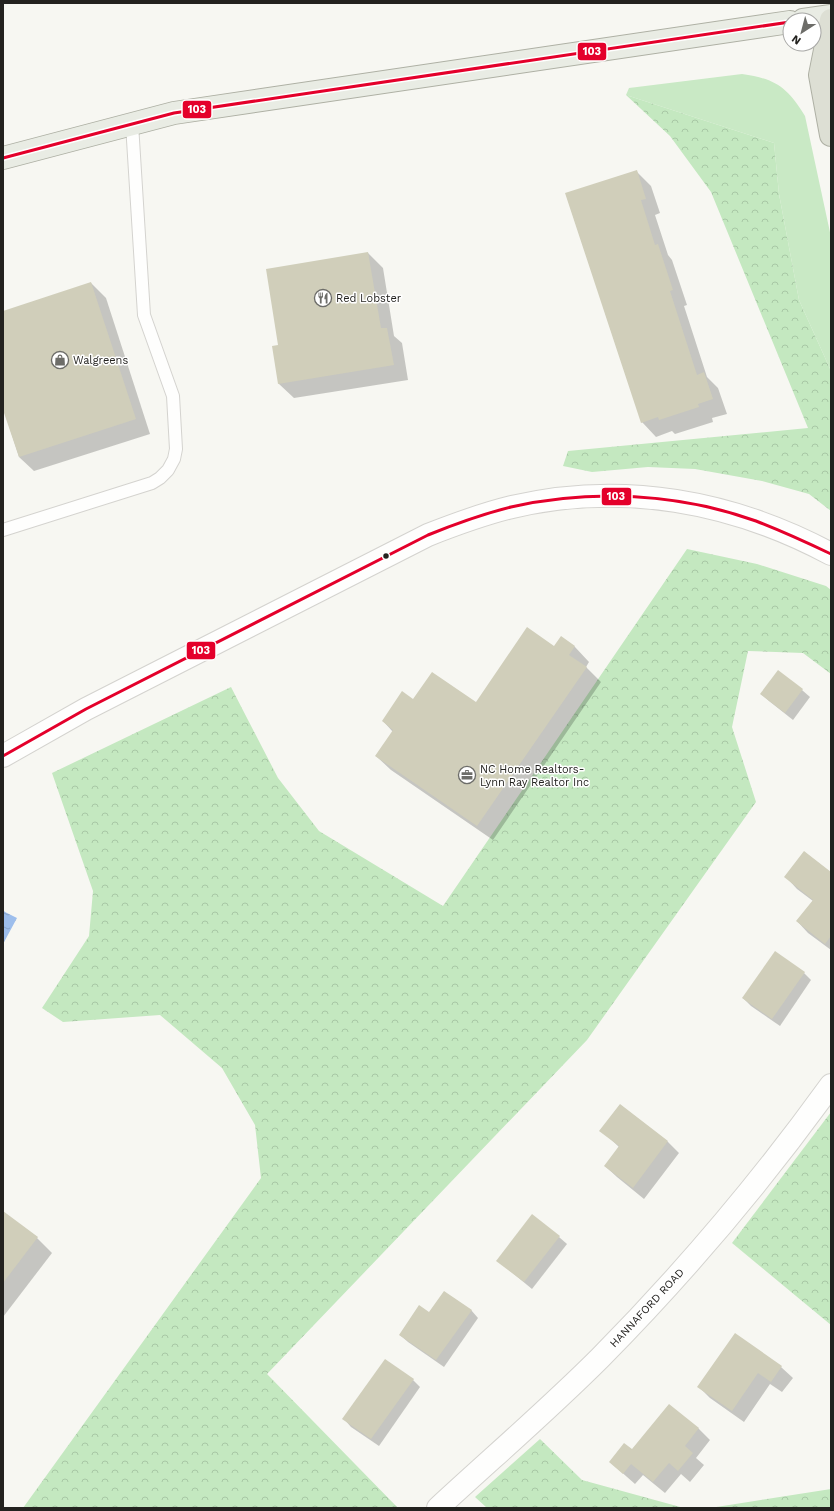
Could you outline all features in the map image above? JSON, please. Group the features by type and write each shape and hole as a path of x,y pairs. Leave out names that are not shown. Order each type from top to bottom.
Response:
{"highway":[{"path":"831,20 820,75 831,135"}],"main road":[{"path":"3,158 174,113 782,23"}],"street":[{"path":"3,755 93,706 428,535 474,518 512,507 553,500 589,497 631,496 675,500 722,510 772,526 831,554"},
{"name":"HANNAFORD ROAD","path":"438,1508 599,1358 670,1285 772,1164 831,1085"}],"lane":[{"path":"3,530 152,483 168,470 174,460 176,449 173,396 144,315 132,124"}],"green space":[{"path":"742,74 764,79 780,86 799,106 805,116 831,237 831,371 799,300 779,194 774,143 626,95 629,88"},
{"path":"626,95 774,143 779,194 799,300 831,371 831,511 809,494 762,481 695,469 648,467 592,472 563,466 568,451 808,428 711,192 670,136"},
{"path":"687,549 757,564 826,586 831,590 831,674 803,653 748,651 732,727 756,802 587,1040 267,1374 398,1508 23,1508 261,1178 255,1125 222,1068 160,1015 63,1022 42,1008 89,936 93,891 52,773 231,687 278,778 319,831 443,906"},
{"path":"831,1112 831,1325 732,1243"},
{"path":"540,1439 582,1480 684,1508 487,1508 475,1497"},
{"path":"831,1489 831,1508 710,1508"}],"water":[{"path":"3,910 17,918 3,944"}],"building":[{"path":"637,170 646,199 641,200 655,245 658,244 673,290 670,291 697,375 704,372 713,399 698,404 699,407 659,420 658,417 641,423 565,193"},
{"name":"Red Lobster","path":"368,252 381,328 387,328 394,365 278,384 272,346 278,345 266,269"},
{"name":"Walgreens","path":"91,282 136,419 19,457 3,410 3,311"},
{"path":"527,627 554,646 561,636 575,646 569,655 587,667 477,826 375,756 393,730 382,721 402,691 413,699 432,672 476,702"},
{"path":"778,670 803,689 785,713 760,694"},
{"path":"804,851 831,872 831,936 825,944 796,921 813,900 784,877"},
{"path":"775,951 805,972 772,1019 742,998"},
{"path":"620,1104 668,1141 633,1188 604,1166 619,1146 599,1131"},
{"path":"3,1211 38,1237 3,1283"},
{"path":"532,1214 560,1236 524,1282 496,1261"},
{"path":"444,1291 472,1310 436,1360 399,1335 419,1305 429,1312"},
{"path":"735,1333 782,1366 771,1382 758,1373 732,1411 697,1387"},
{"path":"385,1359 414,1379 371,1439 342,1419"},
{"path":"669,1404 699,1428 685,1446 693,1453 678,1471 669,1463 653,1482 631,1464 623,1474 609,1462 624,1443 632,1449"}],"transit line":[{"name":"103","path":"3,158 174,113 782,23"},
{"name":"103","path":"3,756 86,709 428,535 511,507 542,501 604,496 635,497 696,504 756,521 831,554"}],"place":[{"name":"Red Lobster","path":"323,298"},
{"name":"Walgreens","path":"60,360"},
{"name":"NC Home Realtors- Lynn Ray Realtor Inc","path":"467,775"}]}
